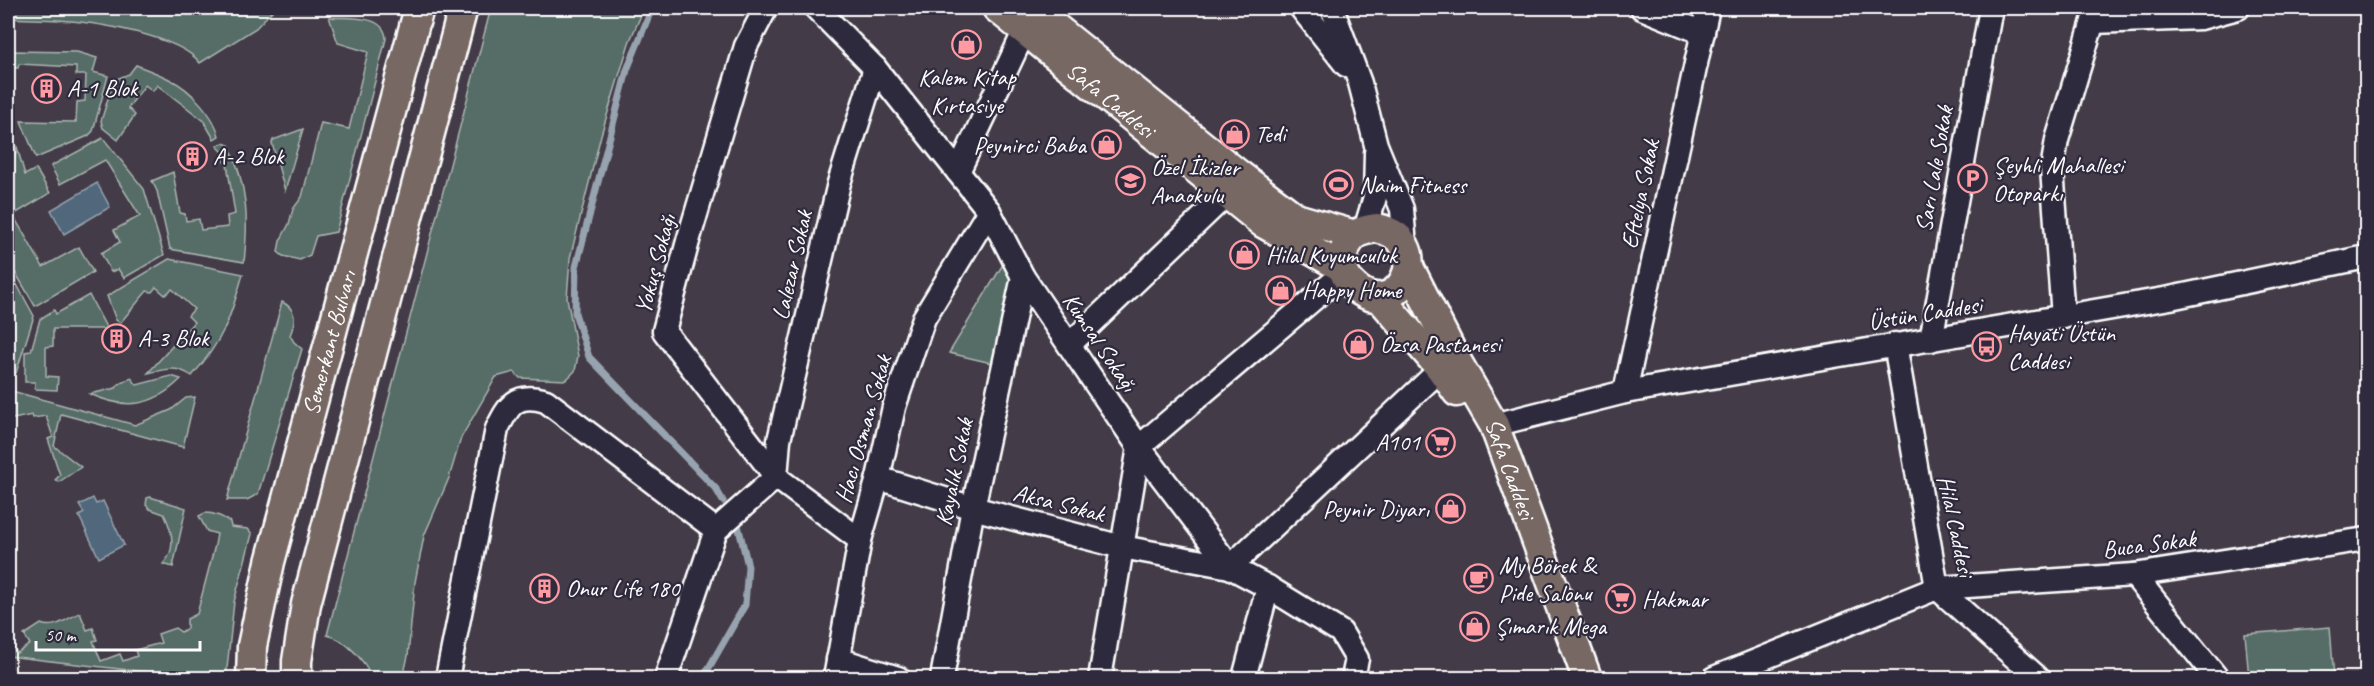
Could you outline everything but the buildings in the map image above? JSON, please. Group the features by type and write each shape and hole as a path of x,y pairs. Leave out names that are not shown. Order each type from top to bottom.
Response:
{"main road":[{"name":"Semerkant Bulvarı","path":"251,678 252,646 270,562 419,8"},
{"name":"Semerkant Bulvarı","path":"297,678 297,661 306,604 463,8"},
{"name":"Safa Caddesi","path":"997,8 1028,19 1296,218 1360,233"},
{"name":"Safa Caddesi","path":"1028,19 1263,223 1343,271"},
{"path":"1377,228 1388,230 1398,237 1407,258 1398,288 1388,296 1380,298 1356,288 1343,271 1343,257 1347,247 1360,233 1377,228"},
{"name":"Safa Caddesi","path":"1407,258 1455,358 1494,425 1587,678"},
{"name":"Safa Caddesi","path":"1380,298 1441,369 1482,433 1571,678"}],"street":[{"name":"Yokuş Sokağı","path":"766,8 746,46 688,241 664,331 776,477 860,540"},
{"name":"Kumsal Sokağı","path":"816,8 875,68 989,211 1023,277 1069,345 1139,447 1230,567 1268,587 1341,632 1357,659 1353,678"},
{"path":"1301,8 1360,83"},
{"path":"1332,8 1360,83 1377,145 1402,209 1407,258"},
{"path":"1642,8 1703,33"},
{"name":"Eftelya Sokak","path":"1625,392 1708,8"},
{"name":"Sarı Lale Sokak","path":"1931,340 1991,8"},
{"path":"2063,317 2052,169 2057,140 2095,15 2201,18 2238,8"},
{"path":"958,172 1028,19"},
{"name":"Lalezar Sokak","path":"776,477 779,440 839,183 875,68"},
{"path":"1360,233 1375,197 1377,145"},
{"path":"1069,345 1228,193"},
{"name":"Hacı Osman Sokak","path":"836,669 860,540 878,478 894,407 924,318 989,211"},
{"name":"Üstün Caddesi","path":"1494,425 1625,392 2170,298 2367,258"},
{"path":"1100,678 1139,447 1343,271"},
{"name":"Kayalık Sokak","path":"942,678 973,508 1023,277"},
{"name":"Hilal Caddesi","path":"1895,344 1937,588 2038,678"},
{"path":"1230,567 1441,369"},
{"path":"447,678 497,429 512,404 523,398 546,401 716,530"},
{"path":"666,678 716,530 776,477"},
{"name":"Aksa Sokak","path":"878,478 973,508 1122,547 1230,567"},
{"name":"Buca Sokak","path":"1714,678 1937,588 2134,575 2367,539"},
{"path":"2134,575 2217,678"},
{"path":"1244,678 1268,587"},
{"path":"836,669 898,678"}],"green space":[{"path":"8,8 272,11 256,28 200,63 189,53 155,38 92,24 8,18"},
{"path":"491,8 644,8 629,43 601,135 570,258 567,298 578,356 575,371 566,380 520,378 514,372 496,377 461,438 449,478 424,536 415,582 408,656 403,678 372,678 365,665 348,646 327,635"},
{"path":"329,17 372,21 384,31 386,39 336,232 316,236 310,255 300,260 283,256 278,252 280,241 289,224 293,209 302,197 321,123 349,129 368,52 338,43"},
{"path":"8,51 77,52 97,58 93,72 108,76 93,131 88,136 36,158 21,121 76,122 77,102 85,101 86,75 76,75 76,67 19,64 18,68 8,68"},
{"path":"136,65 167,78 186,90 207,112 219,136 214,139 203,120 157,85 153,91 145,85 128,108 135,115 118,140 103,128 101,121 114,80 129,74"},
{"path":"303,129 285,191 272,143 273,140"},
{"path":"103,138 144,189 164,255 124,278 118,269 111,272 101,253 120,242 114,230 140,216 105,160 60,184 51,166"},
{"path":"223,143 229,145 243,188 246,216 244,262 170,249 157,191 152,181 173,172 180,213 185,214 186,221 199,219 201,230 228,227 227,216 235,214 227,164 224,162 223,152 217,146"},
{"path":"17,147 25,175 36,169 50,193 13,215 43,267 79,247 93,272 35,306 8,260 8,184"},
{"path":"169,259 243,274 224,329 192,376 176,369 148,373 194,322 188,316 194,309 172,289 165,295 156,287 152,292 147,291 120,323 116,320 107,296"},
{"path":"1005,261 1016,266 996,364 949,353"},
{"path":"8,268 34,316 16,373 8,371 8,331 12,325 8,322"},
{"path":"89,295 107,329 53,329 53,346 46,347 46,376 58,377 57,390 35,389 35,382 25,382 25,352 31,351 40,319 54,310 56,314"},
{"path":"282,302 293,312 294,320 290,335 302,349 258,494 247,500 227,500"},
{"path":"171,376 181,379 160,395 138,403 115,402 90,394 116,388 131,378 137,385"},
{"path":"8,390 135,425 171,410 186,398 195,397 183,447 61,414 54,446 81,467 59,482 55,480 60,475 48,439 53,437 46,416 33,418 32,415 8,420"},
{"path":"147,498 186,508 173,567 163,564 172,546 169,527 164,514 146,505"},
{"path":"205,513 221,517 230,522 231,527 248,529 252,534 234,602 226,678 137,671 8,656 8,650 13,647 17,653 30,644 24,635 41,624 51,626 80,613 87,630 93,628 97,640 93,641 101,661 120,654 123,661 137,656 135,650 161,643 158,634 175,628 181,632 187,628 187,619 197,614 217,534 207,531 199,516"},
{"path":"2330,627 2334,678 2249,678 2245,634"}],"water":[{"path":"97,183 110,207 64,234 51,210"},
{"path":"93,498 96,504 103,501 124,545 99,558 79,516 84,513 79,505"}],"waterway":[{"path":"652,8 627,70 576,267 575,313 589,357 716,489 723,501"},
{"path":"703,678 745,605 748,566 738,525"}],"place":[{"name":"Kalem Kitap Kırtasiye","path":"967,44"},
{"name":"A-1 Blok","path":"46,88"},
{"name":"Tedi","path":"1234,134"},
{"name":"Peynirci Baba","path":"1107,145"},
{"name":"A-2 Blok","path":"192,156"},
{"name":"Şeyhli Mahallesi Otoparkı","path":"1972,179"},
{"name":"Özel İkizler Anaokulu","path":"1130,181"},
{"name":"Naim Fitness","path":"1338,185"},
{"name":"Hilal Kuyumculuk","path":"1245,255"},
{"name":"Happy Home","path":"1281,290"},
{"name":"A-3 Blok","path":"117,338"},
{"name":"Özsa Pastanesi","path":"1359,344"},
{"name":"Hayati Üstün Caddesi","path":"1987,347"},
{"name":"A101","path":"1441,442"},
{"name":"Peynir Diyarı","path":"1450,509"},
{"name":"My Börek & Pide Salonu","path":"1478,579"},
{"name":"Onur Life 180","path":"545,588"},
{"name":"Hakmar","path":"1621,599"},
{"name":"Şımarık Mega","path":"1474,626"}]}
